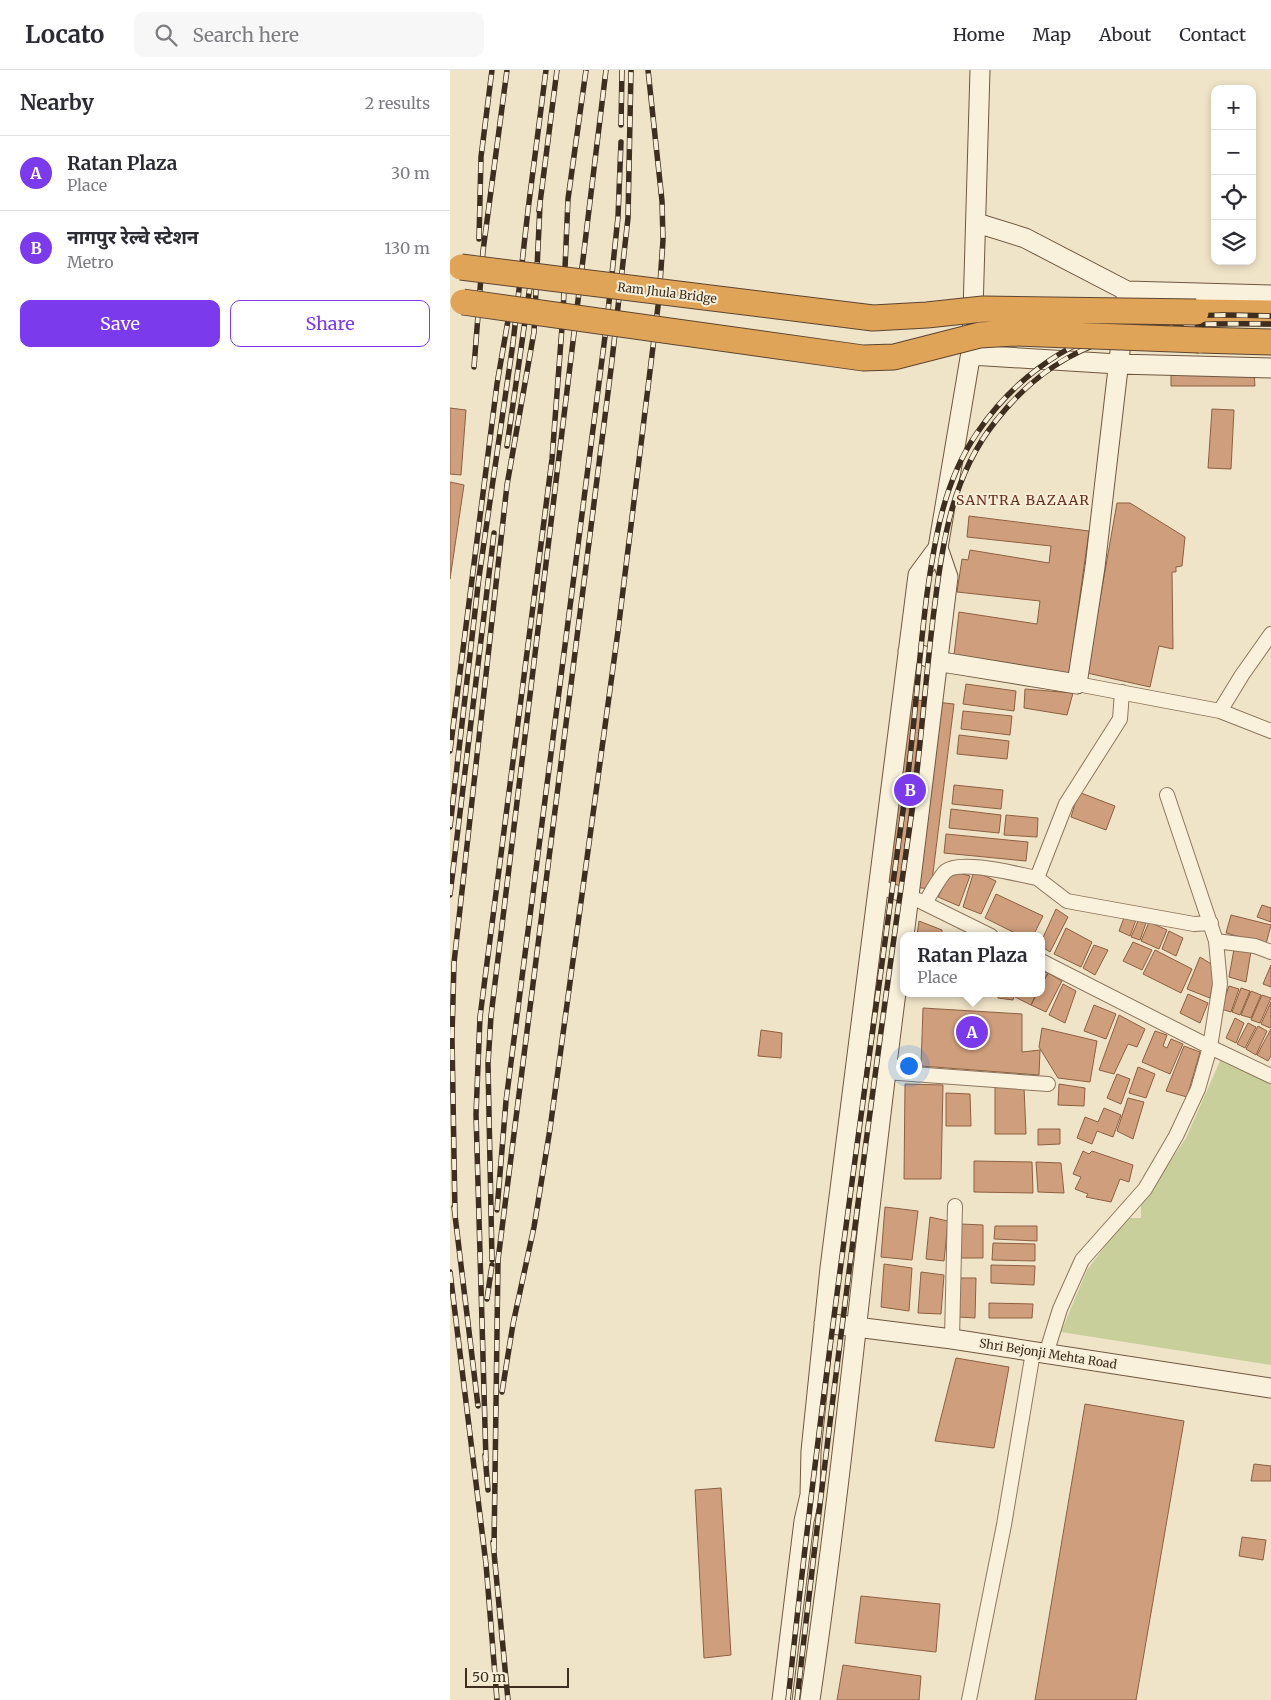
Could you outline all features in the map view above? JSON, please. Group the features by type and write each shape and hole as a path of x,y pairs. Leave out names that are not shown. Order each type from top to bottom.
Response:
{"highway":[{"name":"Ram Jhula Bridge","path":"455,267 873,318 928,315 983,308 1271,313"},
{"path":"457,301 863,358 894,357 980,335 1014,333 1271,342"}],"main road":[{"path":"782,1700 804,1521 810,1495 811,1451 824,1323 877,886 918,575 938,548 972,355 980,70"},
{"path":"977,223 1025,238 1127,291 1271,295"},
{"path":"908,651 948,663 1077,684 1095,567 1127,291"},
{"path":"972,355 1118,364 1271,368"},
{"path":"905,932 917,900 912,854 939,659 948,577 938,548"},
{"path":"810,1700 834,1525 858,1328 885,1072 900,962"},
{"name":"Shri Bejonji Mehta Road","path":"824,1323 952,1339 1271,1388"},
{"path":"804,1521 834,1525"}],"street":[{"path":"1220,711 1242,674 1271,634"},
{"path":"1077,684 1220,711 1271,731"},
{"path":"1038,878 1066,804 1120,719 1122,692"},
{"path":"969,1700 1040,1353 1082,1260 1145,1189 1176,1136 1198,1089 1210,1047 1220,984 1216,941 1168,796"},
{"path":"917,900 946,871 955,868 1004,872 1038,878 1067,901 1194,924 1211,923"},
{"path":"877,886 917,900 983,932"},
{"path":"1216,941 1255,946 1271,952"},
{"path":"1045,963 1271,1076"},
{"path":"885,1072 1048,1084"},
{"path":"952,1339 955,1206"}],"green space":[{"path":"1220,1061 1271,1084 1271,1365 1061,1332 1087,1270 1126,1218 1141,1218 1141,1205 1186,1138"}],"building":[{"path":"1171,370 1254,372 1255,386 1171,386"},
{"path":"450,408 466,410 461,475 450,474"},
{"path":"1212,409 1234,410 1231,469 1208,468"},
{"path":"450,482 464,485 450,579"},
{"path":"1117,503 1130,503 1185,537 1182,566 1176,567 1176,572 1172,572 1173,649 1159,646 1150,687 1087,673"},
{"path":"969,516 1089,531 1069,674 954,655 959,612 1037,624 1040,601 957,592 962,559 968,560 970,550 1049,563 1051,546 967,537"},
{"path":"966,684 1016,691 1014,711 963,704"},
{"path":"1025,689 1073,693 1067,715 1024,708"},
{"path":"899,698 954,704 931,889 876,883"},
{"path":"963,711 1012,716 1010,735 961,729"},
{"path":"959,735 1009,741 1007,759 957,754"},
{"path":"954,785 1003,790 1001,809 952,804"},
{"path":"1081,793 1115,806 1106,830 1071,817 1077,797"},
{"path":"951,809 1001,815 999,833 949,828"},
{"path":"1006,815 1038,818 1037,837 1004,835"},
{"path":"946,834 1028,842 1026,861 944,853"},
{"path":"951,871 970,876 959,906 938,897"},
{"path":"974,871 996,881 981,914 963,907"},
{"path":"996,894 1043,916 1035,932 1013,932 985,918"},
{"path":"1262,905 1271,908 1271,922 1257,917"},
{"path":"1056,909 1068,917 1050,952 1045,949 1045,933"},
{"path":"1125,915 1136,920 1130,936 1119,931"},
{"path":"1231,915 1271,925 1266,944 1226,933"},
{"path":"919,921 942,930 942,932 918,932"},
{"path":"1138,921 1146,923 1140,940 1131,937"},
{"path":"1149,922 1167,930 1159,949 1141,941"},
{"path":"1066,928 1092,942 1081,967 1054,954"},
{"path":"1169,931 1183,938 1176,956 1162,949"},
{"path":"1133,942 1152,950 1142,970 1123,961"},
{"path":"1094,945 1108,950 1095,975 1083,968"},
{"path":"1234,949 1251,951 1246,982 1229,977"},
{"path":"1155,950 1192,969 1181,993 1143,974"},
{"path":"1200,957 1216,967 1210,998 1187,989"},
{"path":"1271,965 1271,987 1263,984"},
{"path":"1048,973 1062,981 1046,1012 1031,1005 1035,997 1045,997 1045,979"},
{"path":"1063,984 1076,991 1065,1023 1049,1015"},
{"path":"1229,986 1239,989 1231,1012 1221,1009"},
{"path":"1241,988 1250,991 1240,1015 1232,1012"},
{"path":"1251,991 1261,995 1251,1018 1241,1015"},
{"path":"1188,994 1208,1003 1200,1023 1180,1013"},
{"path":"1262,995 1271,998 1260,1023 1251,1020"},
{"path":"998,997 1014,997 1013,1000"},
{"path":"1015,997 1035,997 1031,1005"},
{"path":"1271,1002 1271,1026 1270,1028 1261,1024"},
{"path":"1094,1005 1116,1014 1106,1039 1084,1031"},
{"path":"923,1008 1022,1014 1022,1052 1040,1050 1039,1075 921,1066"},
{"path":"1119,1015 1145,1029 1137,1047 1128,1044 1114,1074 1099,1070"},
{"path":"1235,1018 1244,1023 1236,1043 1226,1038"},
{"path":"1248,1023 1256,1027 1245,1048 1237,1044"},
{"path":"1258,1026 1267,1031 1256,1055 1246,1049"},
{"path":"1042,1028 1097,1041 1090,1082 1058,1078 1039,1047"},
{"path":"1271,1029 1271,1056 1268,1061 1257,1055"},
{"path":"761,1030 782,1033 781,1058 758,1056"},
{"path":"1155,1031 1167,1035 1163,1046 1167,1048 1171,1039 1183,1044 1170,1074 1142,1062"},
{"path":"1184,1046 1200,1052 1187,1097 1166,1091"},
{"path":"1138,1067 1155,1074 1146,1098 1129,1093"},
{"path":"1117,1074 1130,1079 1121,1104 1107,1098"},
{"path":"905,1084 943,1085 941,1179 904,1179"},
{"path":"1059,1084 1085,1088 1084,1106 1058,1105"},
{"path":"995,1087 1024,1087 1026,1134 995,1134"},
{"path":"946,1093 970,1094 971,1126 946,1126"},
{"path":"1128,1098 1144,1102 1133,1139 1117,1131"},
{"path":"1104,1108 1121,1115 1113,1137 1097,1131 1092,1144 1077,1138 1085,1117 1098,1122"},
{"path":"1038,1129 1060,1129 1060,1144 1038,1145"},
{"path":"1083,1151 1089,1154 1092,1151 1133,1165 1129,1182 1120,1179 1111,1202 1086,1197 1088,1194 1075,1189 1081,1177 1073,1174"},
{"path":"974,1161 1032,1162 1033,1193 974,1192"},
{"path":"1036,1162 1061,1163 1064,1193 1038,1192"},
{"path":"885,1207 918,1211 912,1260 881,1257"},
{"path":"930,1217 948,1221 944,1261 926,1259"},
{"path":"961,1224 983,1225 983,1258 961,1258"},
{"path":"995,1226 1037,1226 1037,1241 994,1239"},
{"path":"993,1243 1035,1244 1035,1261 992,1260"},
{"path":"884,1264 912,1268 909,1311 881,1307"},
{"path":"991,1265 1035,1266 1034,1285 991,1283"},
{"path":"921,1272 944,1275 941,1314 918,1313"},
{"path":"959,1278 976,1278 975,1318 958,1317"},
{"path":"989,1303 1033,1304 1032,1318 989,1318"},
{"path":"956,1358 1009,1367 994,1448 935,1441"},
{"path":"1085,1404 1184,1421 1136,1700 1035,1700"},
{"path":"1254,1464 1271,1466 1271,1481 1251,1481"},
{"path":"721,1488 731,1655 704,1658 695,1490"},
{"path":"1242,1537 1266,1540 1263,1560 1239,1556"},
{"path":"861,1596 940,1604 936,1652 855,1643"},
{"path":"843,1665 921,1676 919,1700 837,1700"}],"railway":[{"path":"479,239 481,157 492,70"},
{"path":"474,367 483,251 507,70"},
{"path":"450,827 479,577 513,343 546,70"},
{"path":"539,211 557,70"},
{"path":"486,1461 476,1114 480,1017 552,459 563,314 568,199 586,70"},
{"path":"492,1260 488,1064 491,1016 606,70"},
{"path":"621,125 622,70"},
{"path":"494,1549 498,1260 611,369 628,218 631,70"},
{"path":"502,1392 513,1324 534,1227 550,1129 618,631 659,298 663,240 662,201 648,70"},
{"path":"497,1210 506,1101 607,321 618,217 621,142"},
{"path":"455,1214 452,1037 454,963 507,485 534,332 540,205"},
{"path":"507,446 530,286"},
{"path":"450,751 497,384 511,303"},
{"path":"788,1700 828,1361 908,771 927,594 938,531 949,490 956,470 966,451 994,410 1035,371 1059,354 1083,341 1110,330 1165,318 1205,315 1271,316"},
{"path":"797,1700 823,1476 913,804 938,579 952,508 969,464 995,422 1024,390 1054,366 1086,349 1119,337 1154,329 1191,325 1271,324"},
{"path":"450,895 494,533"},
{"path":"454,1207 478,1406"},
{"path":"487,1299 492,1265"},
{"path":"450,1272 486,1564 497,1700"},
{"path":"485,1455 488,1490"},
{"path":"493,1542 508,1700"}],"place":[{"name":"नागपुर रेल्वे स्टेशन","path":"910,790"},
{"name":"Ratan Plaza","path":"972,1032"}],"district":[{"name":"SANTRA BAZAAR","path":"1023,500"}]}
